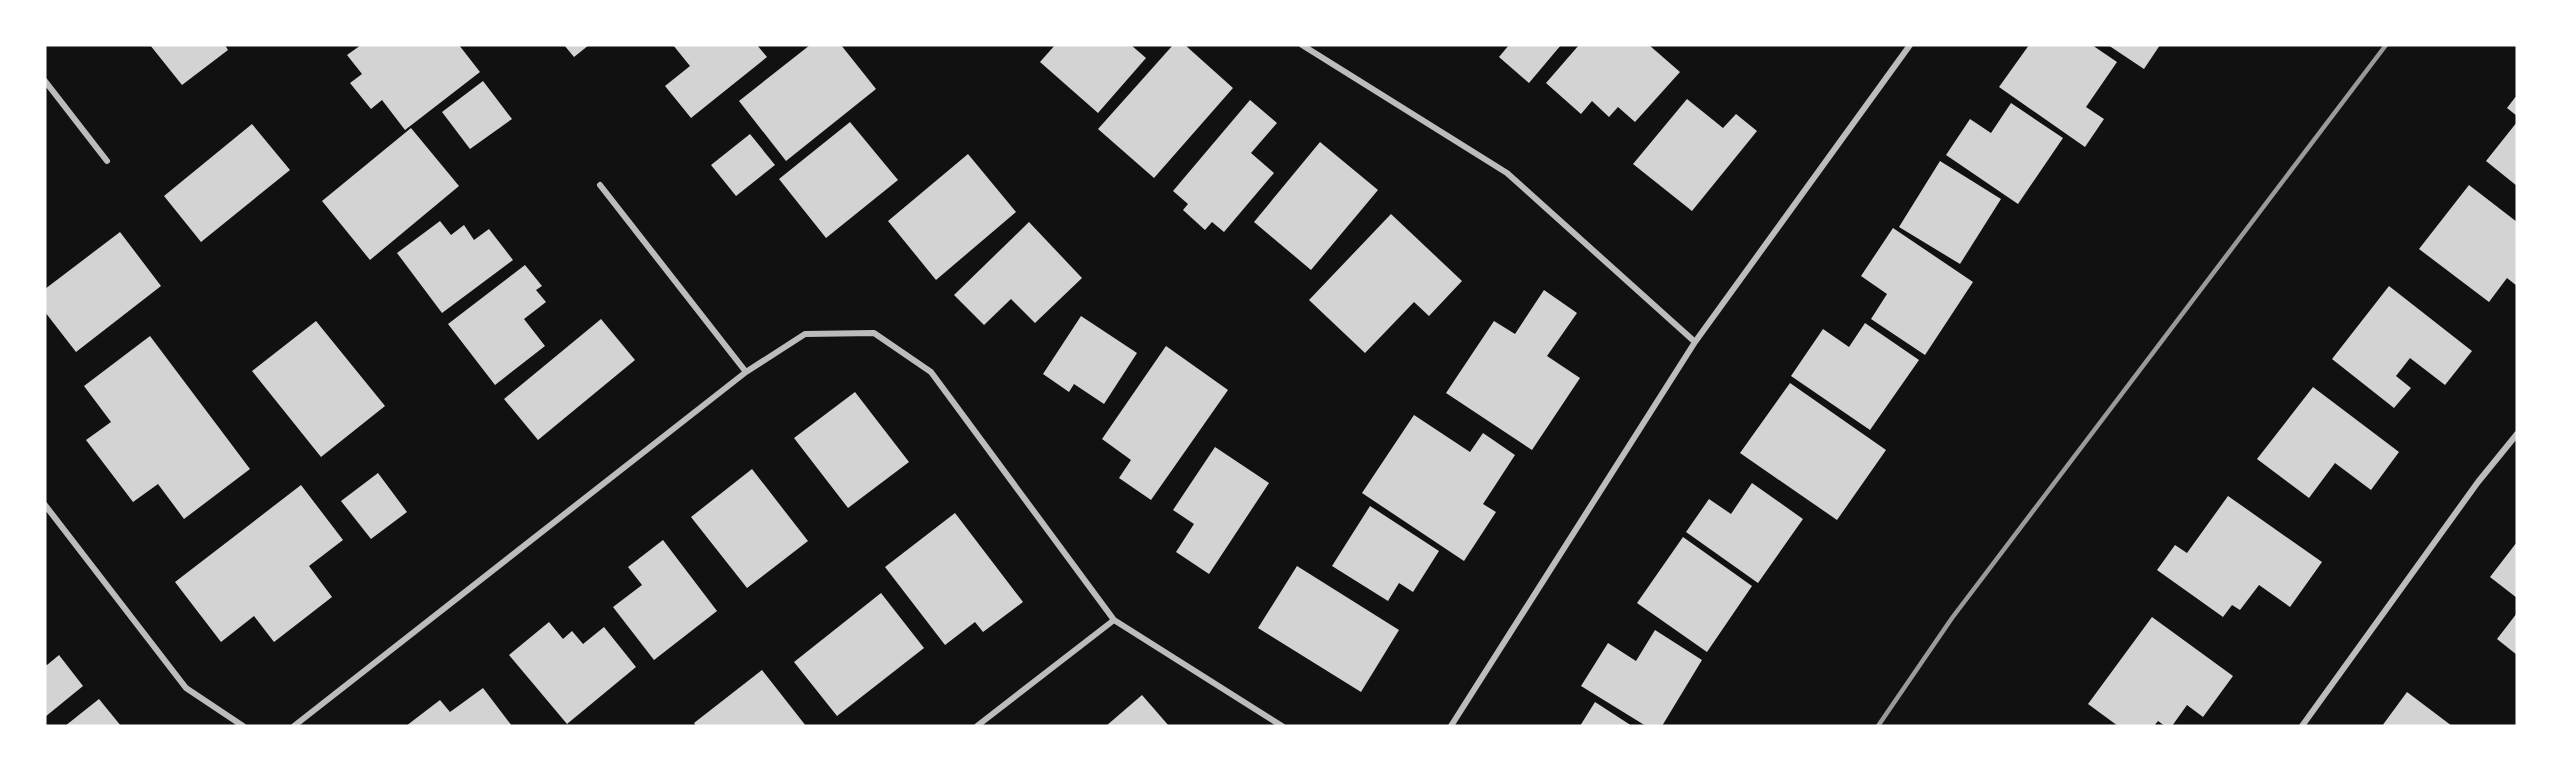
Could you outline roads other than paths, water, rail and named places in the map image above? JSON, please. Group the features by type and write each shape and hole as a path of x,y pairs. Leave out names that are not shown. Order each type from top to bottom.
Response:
{"street":[{"path":"1302,45 1507,173 1695,342"},
{"path":"1451,726 1695,342 1910,45"},
{"path":"45,81 107,161"},
{"path":"600,185 746,372"},
{"path":"294,726 746,372 805,334 874,333 931,372 1114,620 1282,726"},
{"path":"2302,726 2478,482 2517,434"},
{"path":"45,505 186,688 243,726"},
{"path":"977,726 1114,620"}],"railway":[{"path":"1878,726 1952,618 2386,45"}]}
